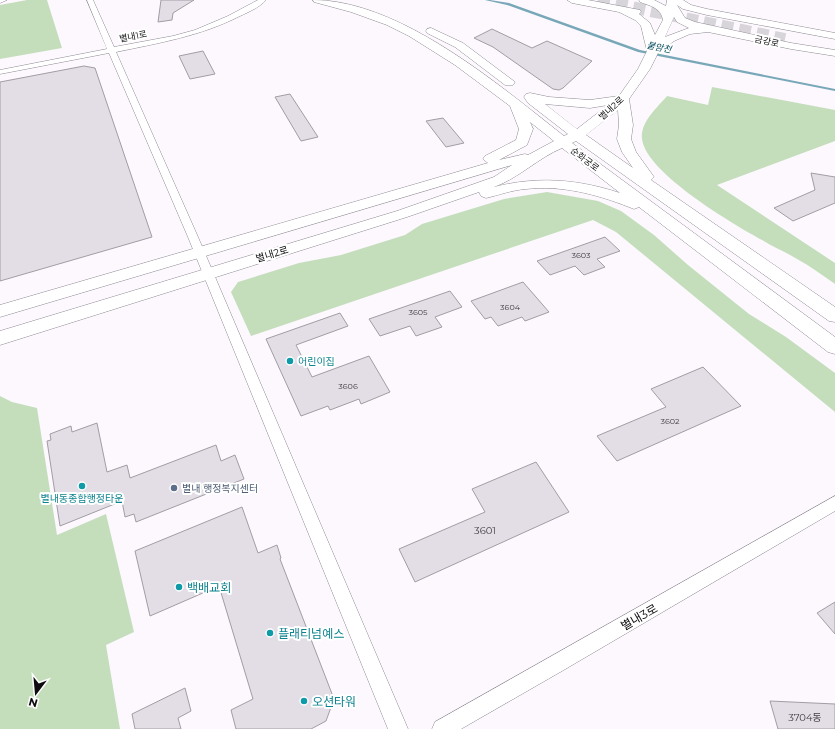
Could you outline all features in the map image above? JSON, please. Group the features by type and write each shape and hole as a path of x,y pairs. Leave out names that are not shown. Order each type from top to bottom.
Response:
{"street":[{"path":"0,1 4,0"},
{"path":"90,0 199,251 398,729"},
{"name":"별내1로","path":"0,72 174,38 201,31 236,17 263,0"},
{"name":"순화궁로","path":"318,0 373,16 412,33 520,95 563,142 835,347"},
{"name":"순화궁로","path":"352,0 384,10 423,27 459,46 520,95 835,316"},
{"path":"572,0 624,11 640,18 646,22 653,51"},
{"path":"591,4 600,4 608,0"},
{"name":"금강로","path":"644,0 681,11 707,12 784,33 835,36"},
{"name":"금강로","path":"624,11 651,14 672,8"},
{"name":"금강로","path":"672,8 681,20 700,27 771,42 835,53"},
{"name":"별내2로","path":"0,338 402,214 499,180 537,155 577,135 601,118 622,99 644,69 653,51 663,38 672,8"},
{"path":"771,42 764,37 763,30 767,28 835,48"},
{"path":"663,38 687,31 701,30 728,33"},
{"path":"784,33 835,42"},
{"path":"413,190 462,168 491,158 522,142 526,129 520,95 549,101 590,104 622,99 626,125 624,139 629,152 657,191"},
{"name":"별내2로","path":"0,311 199,251 413,190 492,165 537,155"},
{"path":"402,214 530,184 576,186 615,196 657,214"},
{"name":"별내3로","path":"442,729 835,502"}],"green space":[{"path":"27,0 47,0 62,48 0,59 0,5"},
{"path":"712,87 835,110 835,141 717,185 835,263 835,284 802,262 766,243 712,210 674,182 658,167 647,152 642,139 642,133 646,121 667,96 708,105"},
{"path":"547,192 598,201 621,211 654,235 688,265 749,314 786,337 835,373 835,412 616,232 593,220 251,336 231,292 238,282 299,263 341,255 405,235 422,224 504,199"},
{"path":"0,396 12,402 37,408 57,535 106,514 134,632 106,645 120,729 0,729"}],"building":[{"path":"161,0 194,0 173,13 172,20 158,22"},
{"path":"492,29 532,48 547,41 592,61 563,88 559,90 553,89 493,47 474,38"},
{"path":"203,51 215,74 190,79 179,56"},
{"path":"84,66 95,68 152,237 0,281 0,82"},
{"path":"290,94 318,137 301,141 275,97"},
{"path":"443,118 464,143 446,147 426,121"},
{"path":"811,173 835,177 835,203 793,221 774,208 815,190"},
{"path":"605,237 620,251 597,259 605,267 584,275 575,266 550,275 537,261"},
{"path":"523,282 549,312 525,321 522,317 498,326 491,317 485,319 471,301"},
{"path":"450,291 462,307 435,317 442,327 416,336 410,326 380,336 369,319"},
{"path":"340,313 348,326 296,345 312,377 369,356 390,392 361,404 359,399 330,410 328,406 301,416 266,339"},
{"path":"703,367 741,406 617,461 597,436 666,407 651,389"},
{"path":"97,423 107,472 127,465 130,478 216,445 221,461 235,455 244,479 136,522 134,514 125,517 122,501 60,526 47,441 51,440 50,434 71,426 72,432"},
{"path":"536,462 569,512 415,582 399,549 485,512 472,489"},
{"path":"242,507 258,553 277,545 280,559 334,699 326,721 311,729 236,729 231,710 253,699 219,586 150,616 135,551"},
{"path":"835,602 835,634 817,613"},
{"path":"185,688 191,711 178,718 181,729 135,729 132,714"},
{"path":"770,701 835,704 835,729 778,729"}],"waterway":[{"name":"불암천","path":"486,0 508,4 639,51 835,90"}],"tunnel":[{"path":"598,0 785,39"}],"place":[{"name":"어린이집","path":"290,361"},
{"name":"별내동종합행정타운","path":"82,486"},
{"name":"별내 행정복지센터","path":"174,488"},
{"name":"백배교회","path":"179,587"},
{"name":"플래티넘예스","path":"270,633"},
{"name":"오션타워","path":"304,701"}]}
